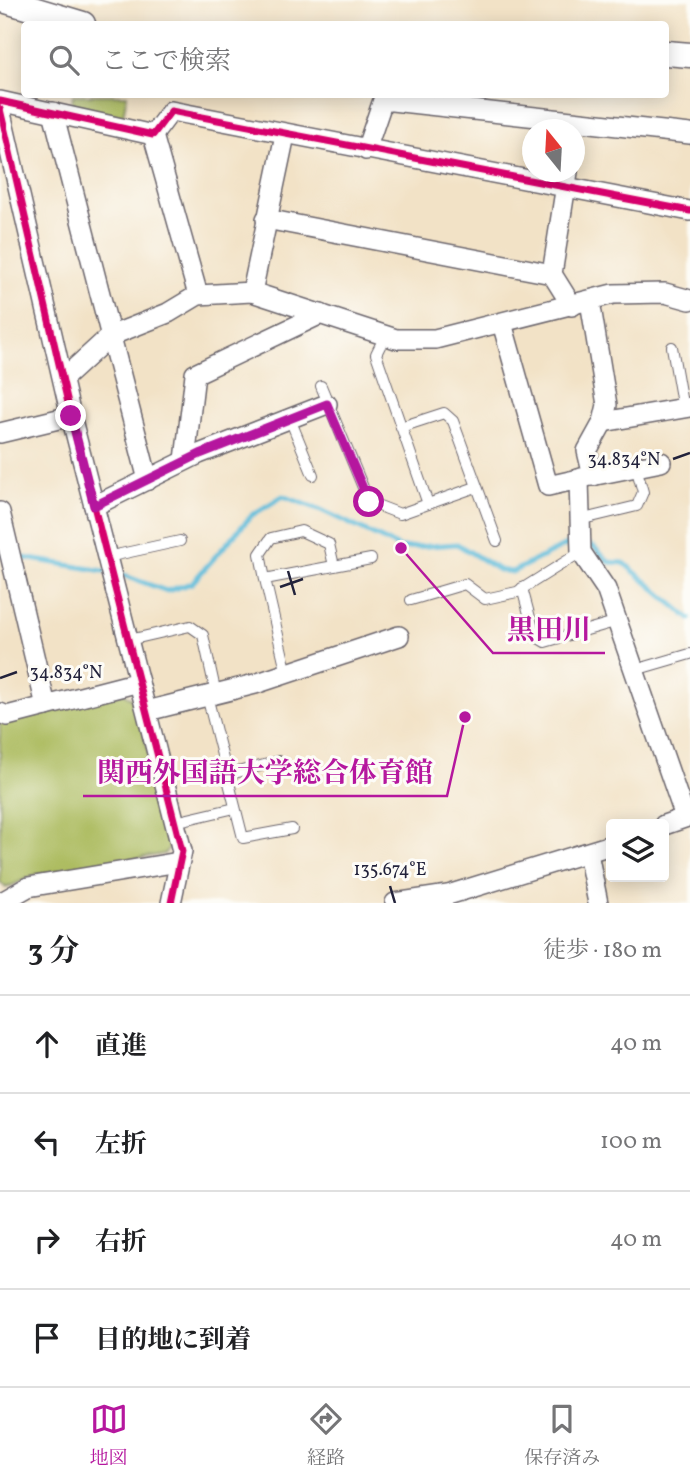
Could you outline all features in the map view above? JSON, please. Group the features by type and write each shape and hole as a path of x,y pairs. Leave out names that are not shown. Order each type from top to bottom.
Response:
{"street":[{"path":"3,0 73,21"},
{"path":"669,53 690,55"},
{"path":"366,150 383,100 528,119"},
{"path":"0,101 153,135"},
{"path":"0,109 71,416 182,851 173,902"},
{"path":"153,135 171,111 366,150 522,173"},
{"path":"53,113 148,480"},
{"path":"585,126 690,134"},
{"path":"153,135 198,295"},
{"path":"252,292 285,135"},
{"path":"552,274 567,182"},
{"path":"575,182 690,211"},
{"path":"267,219 552,274 581,304 607,405 603,422 587,451 580,539 606,589 688,816 669,823"},
{"path":"63,379 110,336 168,313 198,295 252,292 396,339 435,339 613,294 665,293 690,300"},
{"path":"185,460 195,374 321,314"},
{"path":"502,323 548,486 661,462"},
{"path":"94,506 185,460 290,419 324,395"},
{"path":"603,422 686,408"},
{"path":"0,433 71,416"},
{"path":"0,512 46,706"},
{"path":"146,711 287,674 399,636"},
{"path":"0,713 7,716 139,682"},
{"path":"395,903 450,899 606,847"},
{"path":"588,853 598,903"},
{"path":"0,903 27,887 179,862"}],"lane":[{"path":"385,336 376,354 428,504"},
{"path":"671,347 686,408"},
{"path":"324,395 369,502 400,514 476,487"},
{"path":"401,427 444,413 453,421 497,541"},
{"path":"290,419 313,475"},
{"path":"411,600 465,584 485,600 522,588 580,539 637,506 643,492 636,467"},
{"path":"287,674 260,554 271,538 301,531 329,544 334,566"},
{"path":"108,559 180,541"},
{"path":"265,579 371,559"},
{"path":"522,588 536,636 545,642 618,621"},
{"path":"129,640 190,626 203,635 211,695 243,838 292,829"},
{"path":"635,670 690,654"},
{"path":"227,775 279,761"},
{"path":"175,822 235,808"}],"green space":[{"path":"72,98 126,98 123,116 71,107"},
{"path":"124,693 135,701 172,844 164,854 35,875 6,888 0,882 0,720"}],"waterway":[{"path":"117,573 167,591 192,583 252,515 283,496 321,510 401,548 457,544 499,570 512,572 566,545 593,546 609,562 624,563 690,619"},
{"path":"0,554 104,571"}],"cycle path":[{"path":"0,101 153,135 171,111 690,211"},
{"path":"0,109 71,416 182,851 171,903"}],"place":[{"name":"黒田川","path":"401,548"},
{"name":"関西外国語大学総合体育館","path":"465,717"}],"route":[{"path":"71,416 94,506 185,460 327,404 369,502"}]}
